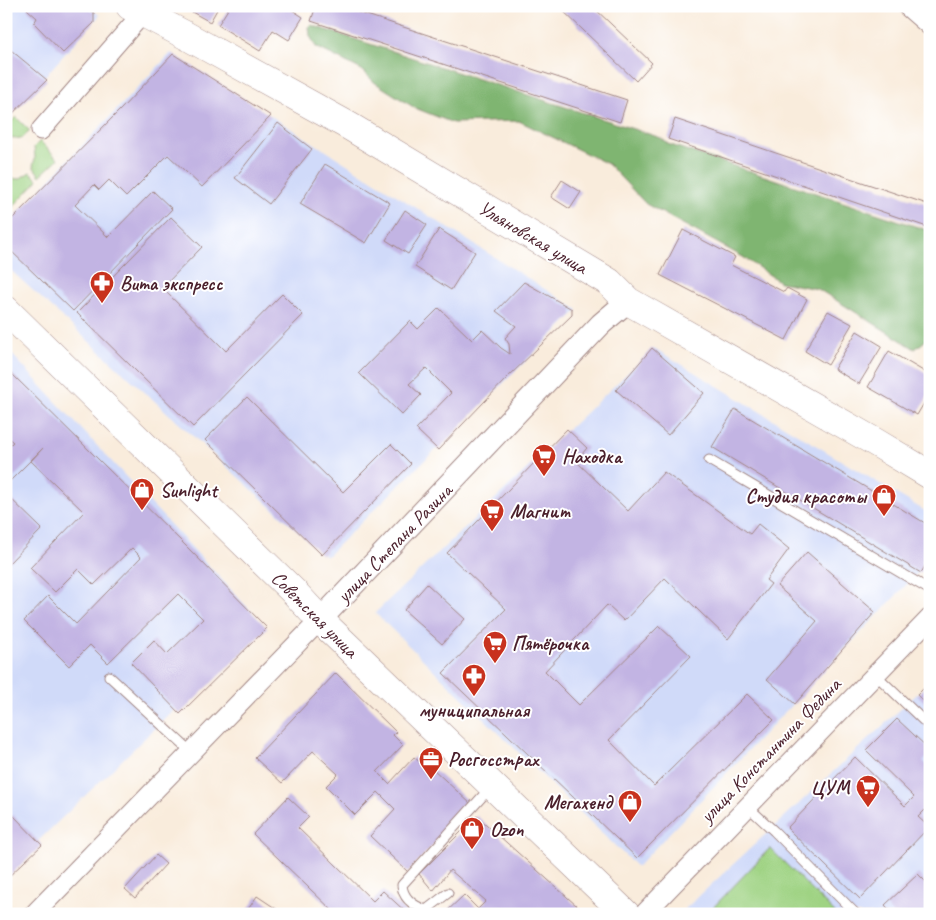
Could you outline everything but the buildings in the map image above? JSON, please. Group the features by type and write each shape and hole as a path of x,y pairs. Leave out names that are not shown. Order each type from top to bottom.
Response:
{"main road":[{"name":"Ульяновская улица","path":"139,9 350,126 609,282 628,301 930,475"},
{"name":"Советская улица","path":"6,310 295,593 320,620 626,914"}],"street":[{"path":"907,6 930,26"},
{"path":"41,130 139,9"},
{"name":"улица Степана Разина","path":"34,914 320,620 601,324 628,301"},
{"name":"улица Константина Федина","path":"644,914 930,618"}],"lane":[{"path":"709,460 930,590"},
{"path":"875,674 930,727"},
{"path":"109,676 191,752"},
{"path":"448,893 426,910 419,908 409,901 402,892 402,885 492,786"},
{"path":"748,806 856,914"}],"shaded area":[{"path":"6,6 86,6 100,15 6,119"},
{"path":"171,53 578,310 326,557 6,266 6,225"},
{"path":"6,348 263,624 6,872"},
{"path":"654,348 930,514 930,560 637,867 375,613"},
{"path":"930,682 930,914 690,914 685,909"}],"green space":[{"path":"311,25 652,135 661,138 668,144 930,231 930,337 915,349 818,289 780,282 743,257 646,204 608,164 519,121 453,123 415,108 374,82 362,70 316,47 310,36 309,27"},
{"path":"16,117 30,131 22,138 6,139 6,126"},
{"path":"40,141 58,159 40,176 33,166 35,158 34,147"},
{"path":"30,172 38,180 6,214 6,178 19,179"},
{"path":"770,848 836,914 707,914"}],"place":[{"name":"Вита экспресс","path":"102,304"},
{"name":"Находка","path":"544,477"},
{"name":"Sunlight","path":"142,511"},
{"name":"Студия красоты","path":"884,517"},
{"name":"Магнит","path":"492,532"},
{"name":"Пятёрочка","path":"495,664"},
{"name":"муниципальная","path":"474,697"},
{"name":"Росгосстрах","path":"431,780"},
{"name":"ЦУМ","path":"868,808"},
{"name":"Мегахенд","path":"630,823"},
{"name":"Ozon","path":"472,850"}]}
